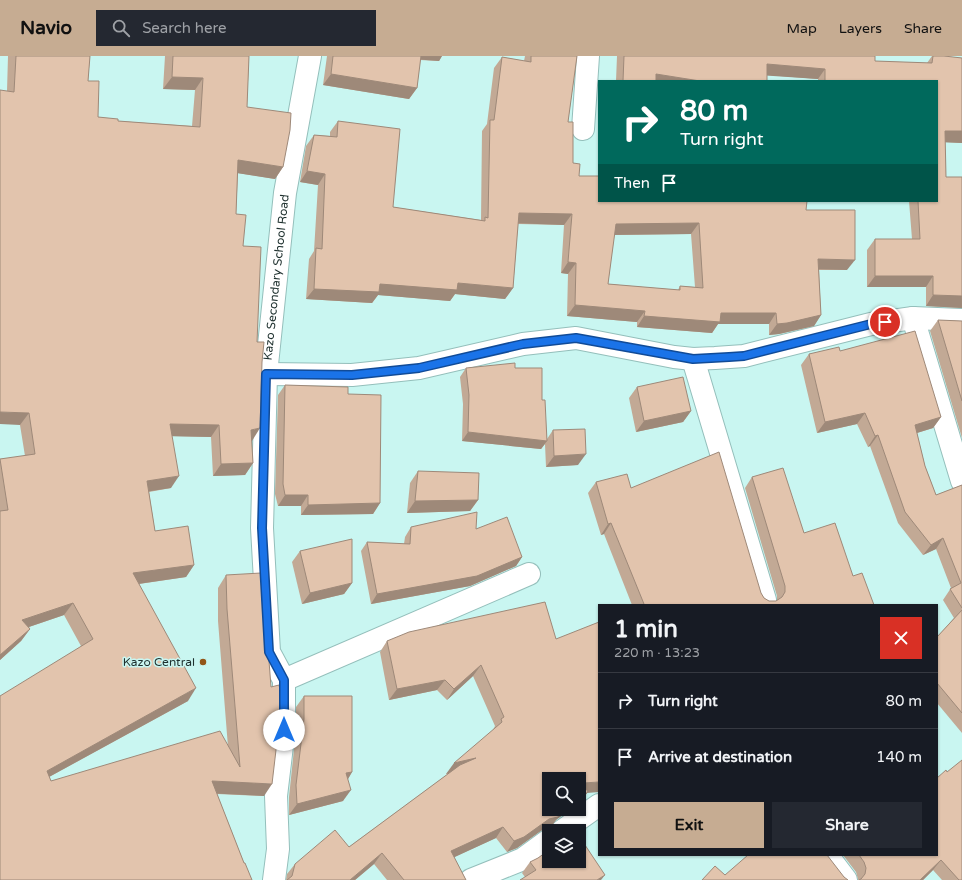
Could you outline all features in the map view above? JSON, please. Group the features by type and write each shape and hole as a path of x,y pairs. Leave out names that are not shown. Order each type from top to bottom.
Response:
{"street":[{"name":"Kazo Secondary School Road","path":"274,880 278,849 276,796 284,730 284,680 269,652 262,528 266,374 285,192 310,56"},
{"path":"583,129 588,56"},
{"path":"266,374 352,375 419,368 523,344 576,338 693,359 744,356 871,324 912,318 962,320"},
{"path":"912,318 962,481"},
{"path":"693,359 765,600"},
{"path":"284,680 528,574"},
{"path":"572,824 598,806"},
{"path":"471,880 523,859 542,845"},
{"path":"828,856 846,880"}],"building":[{"path":"16,56 90,56 88,81 99,81 98,117 118,119 118,121 200,127 203,78 172,77 173,56 249,56 247,107 291,113 290,130 283,167 238,160 236,214 246,215 243,246 261,247 257,342 264,342 260,428 251,430 253,463 221,464 219,425 170,424 179,476 147,481 155,531 188,526 194,565 133,573 196,688 47,771 51,781 220,731 240,767 227,609 226,575 261,573 265,641 268,648 271,687 279,685 280,690 280,716 272,784 212,781 252,880 0,880 0,696 93,639 73,603 22,620 30,629 0,655 0,511 8,510 0,459 35,454 29,413 0,412 0,90 14,92"},
{"path":"333,56 421,56 417,88 331,74"},
{"path":"531,56 577,56 568,122 573,122 573,163 580,164 579,176 598,176 598,202 807,202 806,210 855,210 855,260 818,259 821,315 777,324 776,313 721,313 720,322 644,316 645,311 575,305 576,263 568,262 572,214 519,213 513,288 458,283 457,290 380,284 379,292 314,289 316,248 322,249 325,174 307,171 314,135 337,137 338,121 400,129 393,207 485,221 485,217 488,218 490,120 494,120 502,57 531,62","holes":["699,223 703,288 680,286 680,290 608,284 616,224"]},
{"path":"624,56 875,56 875,61 932,63 933,56 962,58 962,131 945,131 946,177 962,177 962,296 933,295 933,276 875,276 875,239 920,239 918,202 938,202 938,80 825,80 825,69 767,64 767,80 694,80 656,74 656,80 623,80"},
{"path":"938,320 962,321 962,401"},
{"path":"915,331 941,417 915,425 925,466 936,495 962,485 962,608 950,589 961,583 943,538 931,545 905,512 878,435 875,436 865,413 825,422 809,354 839,347 840,351"},
{"path":"515,363 515,368 542,368 542,400 545,400 547,441 468,432 469,395 466,368"},
{"path":"683,377 691,411 644,421 637,387"},
{"path":"285,385 348,387 348,394 381,395 380,503 308,505 308,495 285,495 283,484"},
{"path":"585,429 586,454 554,456 553,430"},
{"path":"719,452 761,593 764,598 769,601 776,601 782,597 785,592 785,586 752,477 783,468 804,533 835,523 853,576 862,573 874,604 644,604 611,523 608,524 596,482 627,474 631,488"},
{"path":"418,471 479,473 478,500 415,501"},
{"path":"477,512 476,529 507,517 522,557 477,576 377,594 367,542 410,544 411,527"},
{"path":"352,539 352,583 310,593 300,551"},
{"path":"545,602 556,639 598,622 598,782 586,783 586,772 542,772 542,816 558,817 549,819 524,837 514,841 503,827 451,851 466,880 404,880 382,853 350,880 287,880 292,876 295,864 335,830 349,847 460,765 476,758 454,763 502,722 501,719 504,717 481,665 454,689 445,680 397,689 387,641 409,632"},
{"path":"962,610 962,713 938,684 938,636"},
{"path":"304,696 352,696 352,772 346,773 351,790 297,804 296,785 304,719"},
{"path":"962,760 962,880 959,880 941,860 920,880 859,880 865,874 866,868 860,856 938,856 938,777 946,770 947,772"},
{"path":"586,846 605,875 597,880 520,880 536,870 530,862 542,855 542,868 586,868"},
{"path":"747,856 828,856 848,880 702,880 715,866 725,875"}],"place":[{"name":"Kazo Central","path":"203,662"}],"route":[{"path":"284,730 284,680 269,652 262,528 266,374 352,375 419,368 523,344 576,338 693,359 744,356 871,324 885,322"}]}
